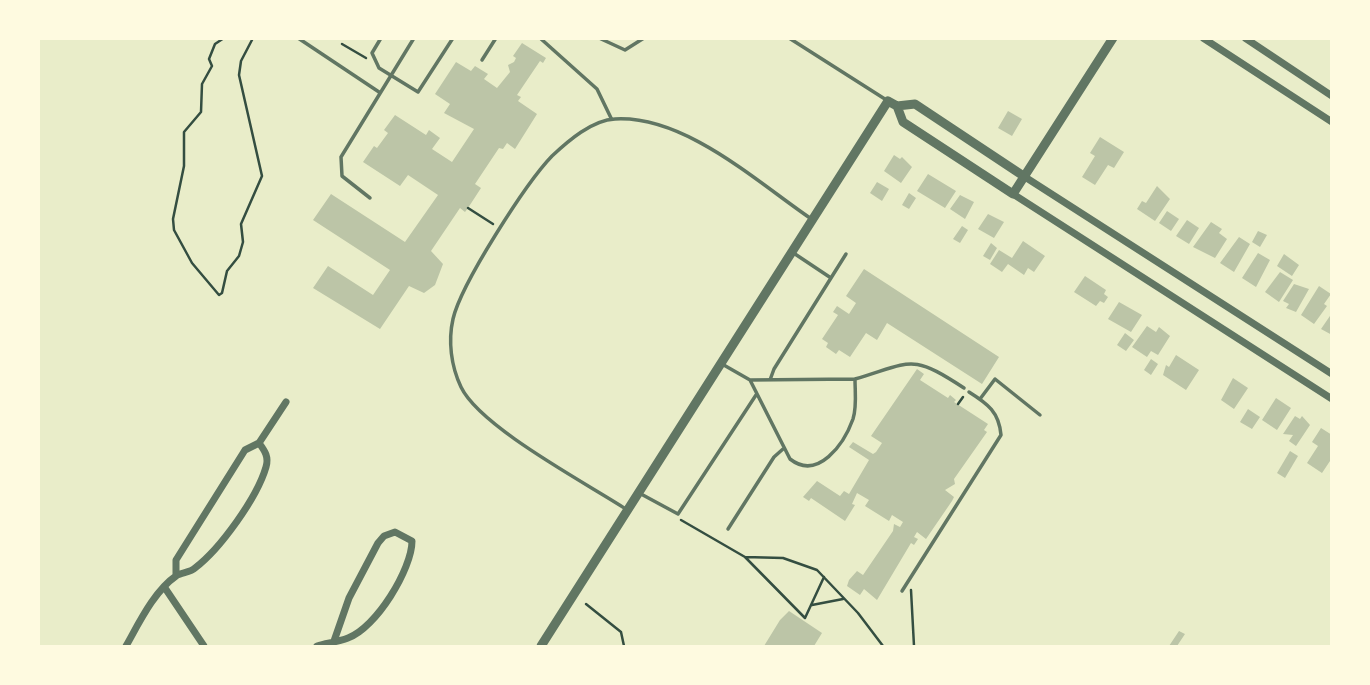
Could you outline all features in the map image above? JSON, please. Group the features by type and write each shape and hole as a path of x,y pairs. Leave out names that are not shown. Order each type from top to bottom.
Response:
{"street":[{"path":"1013,194 1113,38"},
{"path":"1203,38 1332,122"},
{"path":"1245,38 1332,96"},
{"path":"893,104 915,104 1332,374"},
{"path":"893,104 903,122 1332,400"},
{"path":"541,646 791,251 893,104"},
{"path":"176,576 176,560 245,450 259,443 286,402"},
{"path":"126,646 165,588 176,576 193,571 220,546 232,528 267,467 267,454 259,443"},
{"path":"317,646 350,638 379,613 407,568 412,541 406,536 395,532 384,536 378,543 349,598 334,641"},
{"path":"165,588 204,646"}],"lane":[{"path":"298,38 379,92"},
{"path":"381,38 372,53 376,62 389,74 418,92 453,38"},
{"path":"370,198 348,183 340,168 346,146 414,38"},
{"path":"482,60 496,38"},
{"path":"540,38 597,89 611,118"},
{"path":"599,38 625,50 644,38"},
{"path":"789,38 893,104"},
{"path":"628,510 495,423 470,401 461,387 451,350 454,317 472,275 501,229 552,157 573,138 611,118 643,121 683,134 812,219"},
{"path":"791,251 831,278"},
{"path":"770,380 774,369 846,254"},
{"path":"720,363 750,380 770,380 855,379 912,361 931,367 964,388"},
{"path":"750,380 783,449 799,466 813,466 827,460 852,421 855,379"},
{"path":"980,399 995,379 1040,415"},
{"path":"902,591 1001,435 1000,420 994,410 969,392"},
{"path":"639,492 678,514 756,394"},
{"path":"728,529 783,449"}],"path":[{"path":"224,38 215,44 209,59 212,66 202,84 201,112 184,132 184,166 173,219 186,254 219,295 222,293 228,271 239,256 243,242 241,224 262,176 239,75 242,61 253,38"},
{"path":"342,44 376,62"},
{"path":"468,208 501,229"},
{"path":"676,517 745,557 805,618 824,578"},
{"path":"745,557 783,558 817,570 883,646"},
{"path":"910,578 914,646"},
{"path":"811,605 843,599"},
{"path":"586,604 621,632 624,646"}],"building":[{"path":"522,43 546,58 543,63 540,61 517,95 521,97 518,101 537,114 515,149 507,143 503,149 499,148 475,184 481,188 468,208 465,212 460,208 431,251 443,264 435,285 424,293 409,286 380,329 313,288 328,266 373,295 390,270 313,220 331,194 405,242 438,195 408,175 400,186 363,162 374,146 377,148 388,133 384,130 395,115 426,135 429,130 440,138 432,149 452,162 474,129 444,113 450,104 435,94 456,62 471,71 475,66 488,74 484,79 497,88 510,72 508,65 514,62 516,58 513,56"},
{"path":"1008,111 1022,119 1012,136 998,128"},
{"path":"1100,137 1124,152 1114,168 1108,165 1095,185 1082,177 1095,156 1090,153"},
{"path":"894,155 900,159 902,157 912,167 901,183 884,171"},
{"path":"928,174 956,191 945,208 917,191"},
{"path":"877,182 889,189 882,201 870,193"},
{"path":"1157,186 1170,199 1155,221 1137,209 1142,201 1146,203"},
{"path":"909,193 916,198 909,209 902,205"},
{"path":"960,195 974,202 965,219 950,209"},
{"path":"1167,211 1179,219 1171,231 1159,223"},
{"path":"988,214 1004,222 994,238 978,229"},
{"path":"1187,220 1199,228 1189,244 1176,236"},
{"path":"1211,222 1222,229 1219,233 1227,239 1215,258 1193,247"},
{"path":"962,226 968,230 960,243 953,239"},
{"path":"1258,231 1267,235 1260,247 1252,242"},
{"path":"1239,237 1250,244 1234,272 1220,263"},
{"path":"1023,241 1045,256 1034,272 1028,268 1024,275 1008,264 1002,272 990,264 999,250 1012,258"},
{"path":"991,243 997,248 990,260 983,256"},
{"path":"1258,253 1270,260 1256,287 1242,278"},
{"path":"1284,254 1299,265 1292,276 1277,266"},
{"path":"864,269 999,357 982,384 887,323 877,340 866,333 850,357 839,350 836,354 826,347 828,343 822,339 838,315 833,312 837,306 849,314 856,303 846,296"},
{"path":"1280,272 1293,280 1279,302 1265,292"},
{"path":"1085,276 1106,290 1104,294 1108,297 1104,303 1100,301 1096,306 1074,292"},
{"path":"1294,284 1309,289 1296,312 1286,308 1289,304 1283,301"},
{"path":"1319,286 1331,294 1324,304 1327,306 1314,324 1301,315"},
{"path":"1119,302 1142,315 1131,332 1108,319"},
{"path":"1332,313 1332,335 1321,329"},
{"path":"1147,326 1156,332 1159,327 1170,336 1158,355 1151,351 1147,357 1132,347"},
{"path":"1125,333 1134,340 1126,351 1117,345"},
{"path":"1176,355 1199,370 1186,390 1163,375 1166,365 1169,367"},
{"path":"1151,359 1158,364 1151,375 1144,370"},
{"path":"917,369 924,374 920,380 948,398 950,395 956,400 954,402 988,424 984,430 987,432 954,479 955,484 945,490 954,497 952,501 926,539 917,532 914,537 918,539 914,545 911,543 877,600 864,589 860,595 847,586 849,580 857,571 863,575 893,531 894,524 900,527 903,522 892,515 889,521 865,506 869,500 857,493 852,504 855,505 845,521 811,498 809,501 803,497 817,481 840,496 844,491 849,494 869,460 849,447 853,442 873,454 876,452 882,443 871,436"},
{"path":"1233,378 1248,388 1234,409 1221,400"},
{"path":"1276,398 1291,408 1277,430 1262,420"},
{"path":"1248,409 1260,417 1252,429 1240,422"},
{"path":"1295,416 1300,419 1302,416 1310,425 1296,446 1289,441 1293,435 1283,434"},
{"path":"1321,428 1332,435 1332,458 1322,473 1307,463 1318,446 1312,442"},
{"path":"1290,451 1298,456 1285,478 1277,473"},
{"path":"789,611 822,633 814,646 764,646 780,620"},
{"path":"1179,631 1185,634 1177,646 1169,646"}]}
